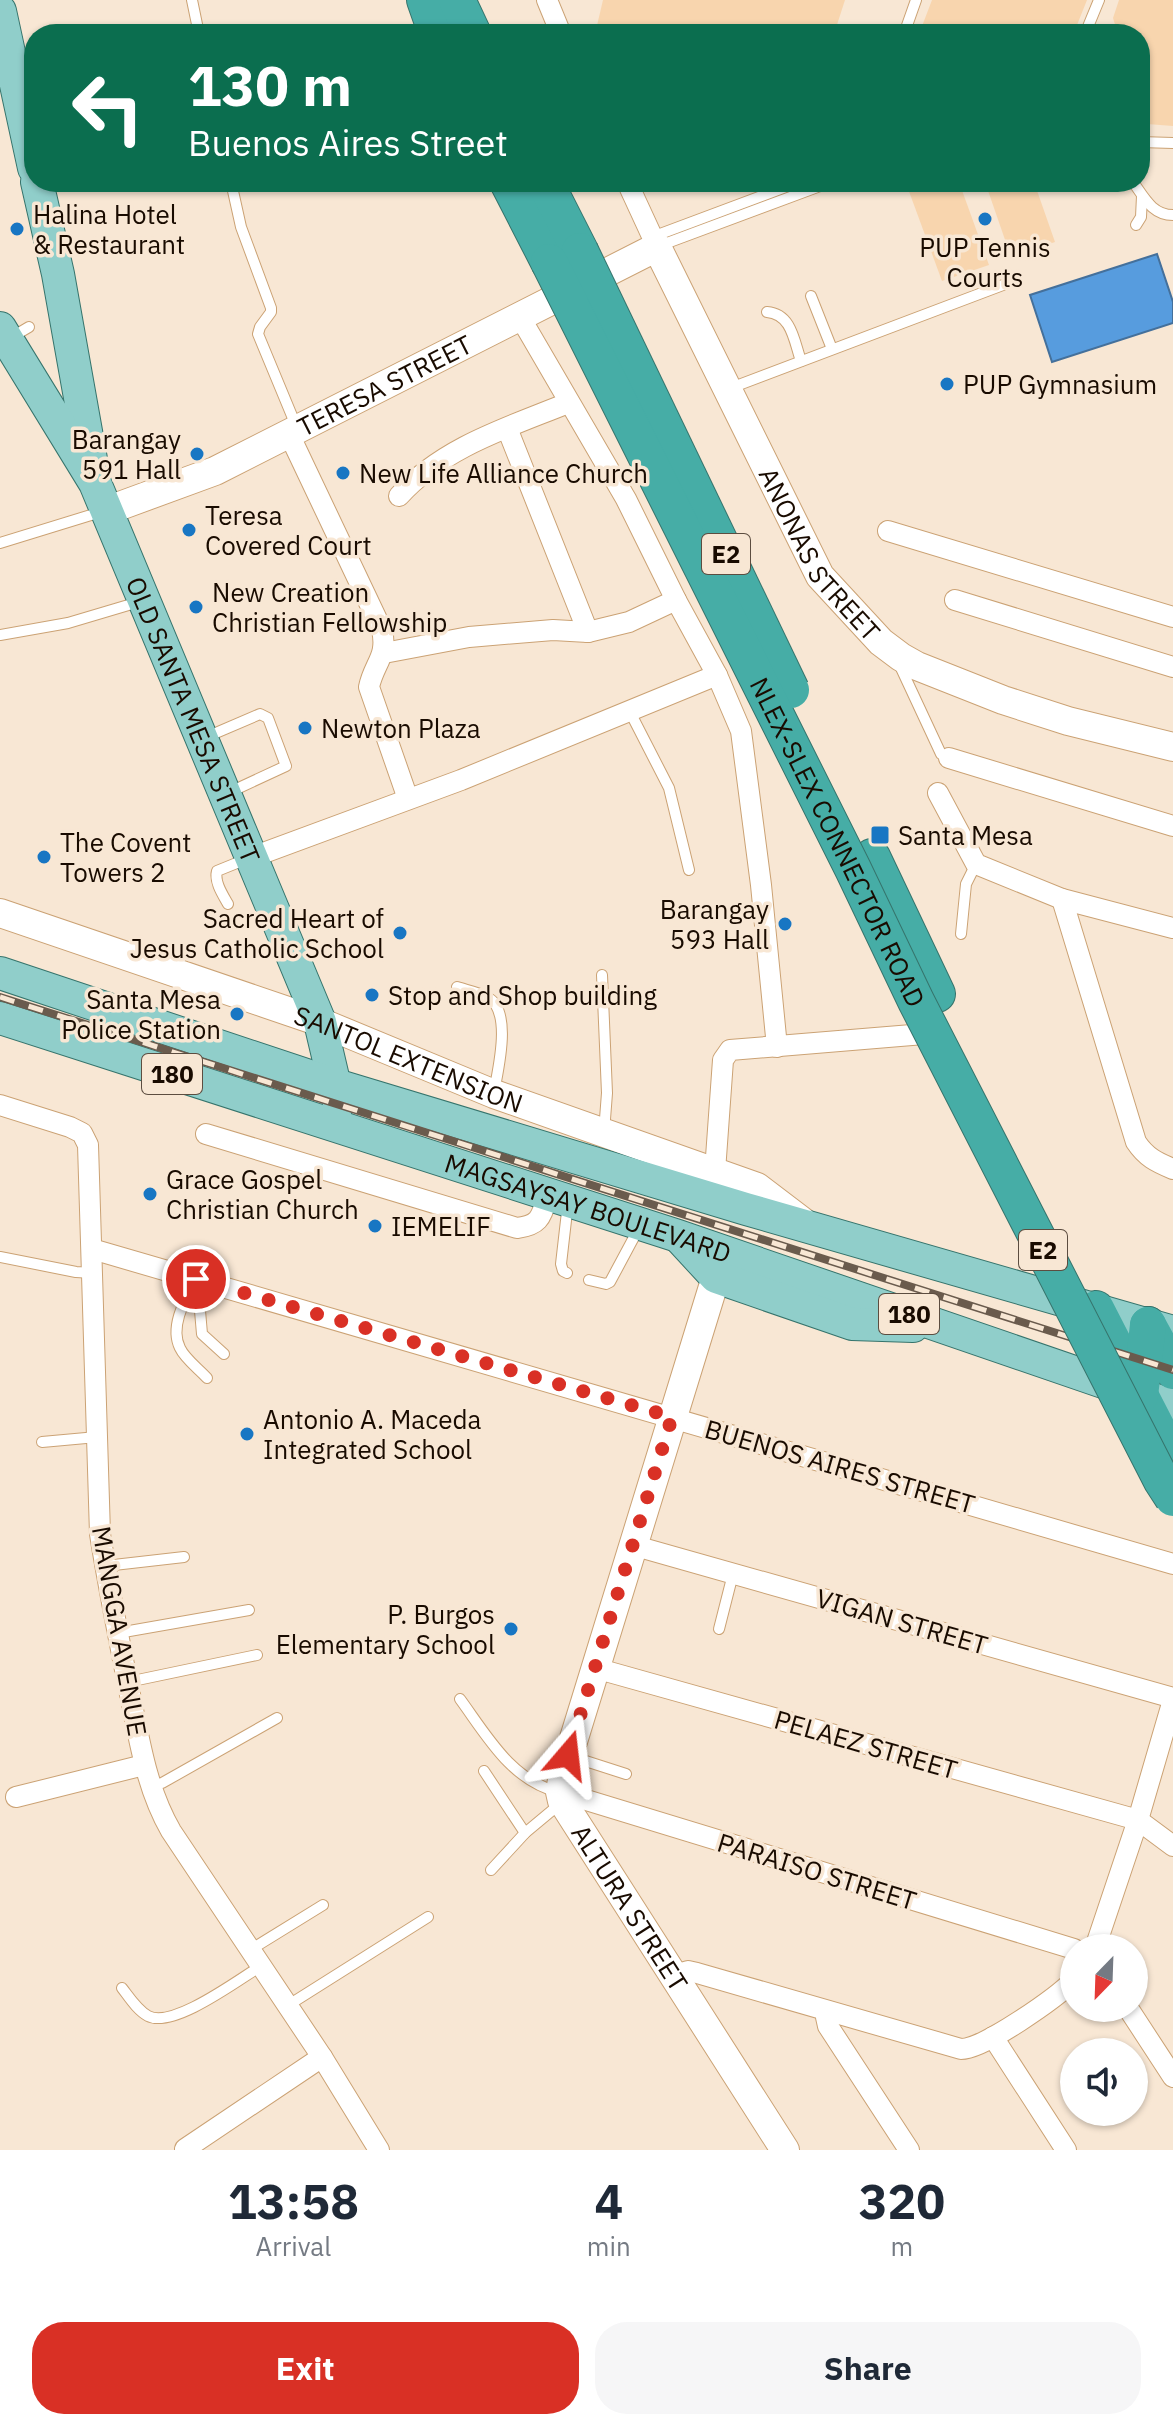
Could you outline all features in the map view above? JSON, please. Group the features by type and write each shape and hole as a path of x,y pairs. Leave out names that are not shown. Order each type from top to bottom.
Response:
{"highway":[{"path":"425,0 433,24"},
{"path":"457,0 468,24"},
{"name":"NLEX-SLEX CONNECTOR ROAD","path":"513,192 925,1013 1173,1498"},
{"name":"NLEX-SLEX CONNECTOR ROAD","path":"550,192 937,994 1173,1453"},
{"path":"1096,1309 1156,1401 1173,1459"},
{"path":"1156,1401 1161,1329"},
{"path":"1161,1329 1173,1371"}],"main road":[{"path":"0,11 24,122"},
{"path":"39,192 58,274 56,315 67,408"},
{"name":"OLD SANTA MESA STREET","path":"12,332 67,408 100,497 320,1022 344,1130"},
{"name":"MAGSAYSAY BOULEVARD","path":"0,973 336,1085 713,1186 806,1225 1161,1329"},
{"name":"MAGSAYSAY BOULEVARD","path":"0,1018 678,1236 949,1327 1156,1401"},
{"path":"678,1236 716,1277 852,1324 949,1327"}],"street":[{"path":"547,0 557,24"},
{"name":"ANONAS STREET","path":"634,192 665,238 820,576 881,642 917,666 1003,700 1068,721 1173,747"},
{"name":"TERESA STREET","path":"100,497 215,471 520,317 665,238"},
{"path":"520,317 626,499 717,675 741,731 761,885 777,1047"},
{"path":"399,496 407,486 449,454 568,403"},
{"path":"507,428 588,632"},
{"path":"293,432 382,630 384,653 369,687 408,799"},
{"path":"888,531 1173,617"},
{"path":"384,653 469,637 553,630 588,632 629,622 676,600"},
{"path":"955,600 1173,667"},
{"path":"250,858 408,799 717,675"},
{"path":"949,758 1173,826"},
{"path":"938,793 976,864 1062,899 1173,928"},
{"path":"1062,899 1136,1142 1144,1154 1173,1169"},
{"name":"SANTOL EXTENSION","path":"0,913 320,1022 494,1094 666,1154 713,1186"},
{"path":"713,1186 723,1060 730,1050 924,1034 932,1031 925,1013"},
{"name":"MANGGA AVENUE","path":"0,1105 70,1127 82,1133 88,1145 100,1534 144,1765 157,1807 322,2057 378,2150"},
{"path":"206,1134 517,1228 530,1227 558,1198"},
{"name":"BUENOS AIRES STREET","path":"92,1249 1173,1564"},
{"name":"ALTURA STREET","path":"716,1277 568,1755 561,1797 785,2150"},
{"name":"VIGAN STREET","path":"632,1545 1173,1699"},
{"name":"PELAEZ STREET","path":"595,1668 1138,1820"},
{"path":"1100,1934 1138,1820 1173,1699"},
{"path":"16,1797 144,1765"},
{"name":"PARAISO STREET","path":"561,1797 1060,1945"},
{"path":"1138,1820 1173,1846"},
{"path":"674,1975 688,1971 697,1973 961,2049 993,2037 1060,1993"},
{"path":"827,2011 828,2026 909,2150"},
{"path":"1137,2022 1173,2077"},
{"path":"993,2037 1066,2150"},
{"path":"185,2149 322,2057"}],"lane":[{"path":"192,0 197,24"},
{"path":"908,24 916,0"},
{"path":"1089,24 1099,0"},
{"path":"1150,142 1173,143"},
{"path":"233,192 241,227 271,308 258,334 293,432"},
{"path":"665,238 773,192"},
{"path":"665,238 801,192"},
{"path":"1142,194 1159,214 1173,215"},
{"path":"1136,225 1141,217 1142,194"},
{"path":"735,386 1003,285"},
{"path":"811,296 832,349"},
{"path":"767,312 776,312 788,323 801,361"},
{"path":"0,543 100,497"},
{"path":"0,635 68,623 144,601"},
{"path":"893,652 941,754 949,758"},
{"path":"765,689 820,804 828,829 859,890 891,941 925,1013"},
{"path":"630,712 669,788 689,870"},
{"path":"202,739 264,715 285,760 286,766 282,769 224,794"},
{"path":"228,904 218,883 217,871 250,858"},
{"path":"961,934 966,884 976,864"},
{"path":"602,975 607,1093 604,1134"},
{"path":"457,987 488,997 496,1005 501,1020 501,1050 494,1094"},
{"path":"558,1198 561,1264 567,1273"},
{"path":"589,1280 610,1282 641,1224"},
{"path":"0,1257 93,1273"},
{"path":"200,1280 202,1334 224,1354"},
{"path":"200,1280 180,1315 178,1340 181,1350 207,1378"},
{"path":"42,1442 97,1437"},
{"path":"105,1566 184,1557"},
{"path":"719,1629 733,1574"},
{"path":"118,1633 249,1610"},
{"path":"128,1682 257,1655"},
{"path":"460,1699 518,1772 561,1797 491,1870"},
{"path":"150,1786 162,1783 277,1718"},
{"path":"568,1755 626,1774"},
{"path":"484,1771 525,1833"},
{"path":"122,1988 137,2007 150,2017 166,2018 182,2013 323,1905"},
{"path":"287,2006 428,1917"}],"shaded area":[{"path":"603,0 845,0 837,24 597,24"},
{"path":"932,0 1087,0 1077,24 923,24"},
{"path":"1119,0 1173,0 1173,126 1150,124 1150,24 1115,24 1113,18"},
{"path":"909,192 963,192 989,265 942,281"},
{"path":"988,192 1038,192 1055,242 1011,257"}],"water":[{"path":"1157,254 1173,302 1173,323 1052,362 1030,295"}],"railway":[{"path":"0,997 1173,1370"}],"place":[{"name":"PUP Tennis Courts","path":"985,219"},
{"name":"Halina Hotel & Restaurant","path":"17,229"},
{"name":"PUP Gymnasium","path":"947,384"},
{"name":"Barangay 591 Hall","path":"197,454"},
{"name":"New Life Alliance Church","path":"343,473"},
{"name":"Teresa Covered Court","path":"189,530"},
{"name":"New Creation Christian Fellowship","path":"196,607"},
{"name":"Newton Plaza","path":"305,728"},
{"name":"Santa Mesa","path":"880,835"},
{"name":"The Covent Towers 2","path":"44,857"},
{"name":"Barangay 593 Hall","path":"785,924"},
{"name":"Sacred Heart of Jesus Catholic School","path":"400,933"},
{"name":"Stop and Shop building","path":"372,995"},
{"name":"Santa Mesa Police Station","path":"237,1014"},
{"name":"Grace Gospel Christian Church","path":"150,1194"},
{"name":"IEMELIF","path":"375,1226"},
{"name":"Antonio A. Maceda Integrated School","path":"247,1434"},
{"name":"P. Burgos Elementary School","path":"511,1629"}],"route":[{"path":"196,1279 672,1417 568,1755"}]}
